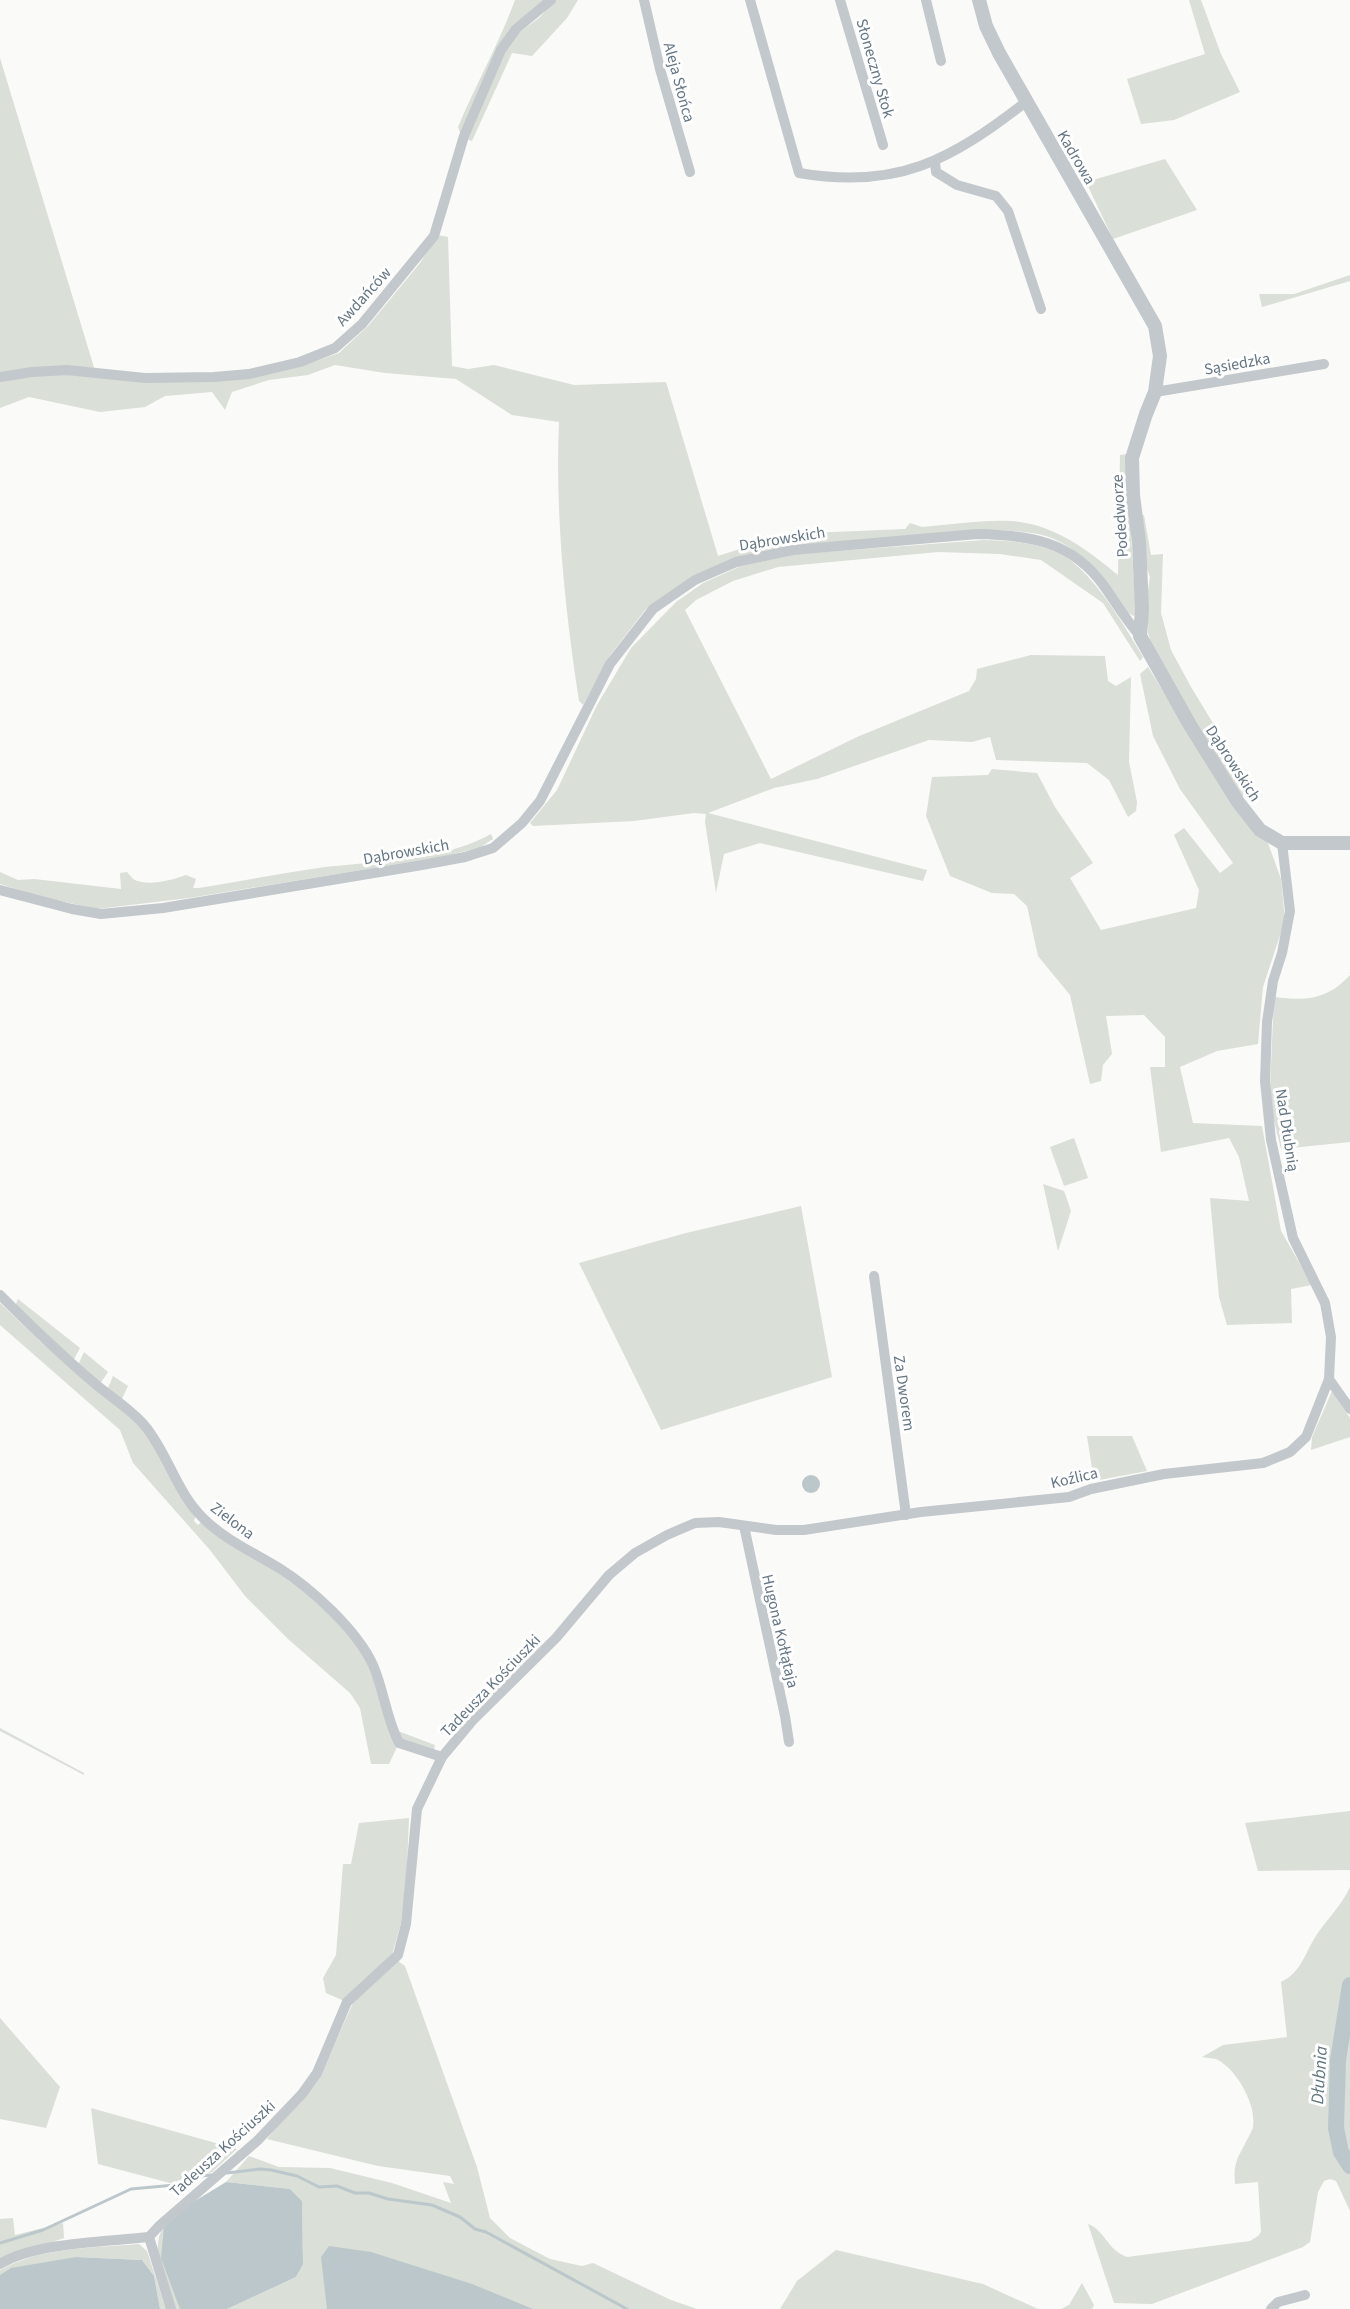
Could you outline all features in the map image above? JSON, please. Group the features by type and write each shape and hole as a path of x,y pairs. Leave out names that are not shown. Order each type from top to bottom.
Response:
{"street":[{"name":"Awdańców","path":"0,377 67,370 145,378 238,375 300,362 335,348 362,324 434,236 464,136 501,50 516,29 551,0"},
{"name":"Aleja Słońca","path":"644,0 660,69 690,172"},
{"path":"750,0 799,173 824,177 861,178 903,173 935,162 980,137 1026,101"},
{"name":"Słoneczny Stok","path":"840,0 882,145"},
{"path":"926,0 941,61"},
{"name":"Kadrowa","path":"979,0 986,26 999,53 1155,327"},
{"path":"935,162 936,172 957,185 996,196 1008,211 1041,309"},
{"name":"Podedworze","path":"1140,636 1142,609 1139,542 1133,495 1132,458 1155,392 1160,356 1155,327"},
{"name":"Sąsiedzka","path":"1155,392 1323,364"},
{"name":"Dąbrowskich","path":"0,890 72,909 101,914 163,908 465,858 493,848 522,823 540,801 610,664 653,609 696,580 736,562 793,550 965,535 1030,538 1055,545 1078,557 1103,585 1125,619 1140,636 1156,667 1238,802 1260,830 1282,843"},
{"path":"1282,843 1350,843"},
{"name":"Nad Dłubnią","path":"1282,843 1290,911 1282,953 1273,981 1267,1022 1265,1080 1271,1140 1293,1238 1325,1303 1331,1336 1329,1379"},
{"name":"Za Dworem","path":"874,1276 906,1515"},
{"name":"Zielona","path":"0,1295 44,1340 143,1424 158,1443 184,1491 202,1517 219,1532 279,1568 316,1594 355,1638 373,1665 390,1722 399,1743 442,1756"},
{"path":"1329,1379 1350,1409"},
{"name":"Koźlica","path":"744,1526 776,1530 804,1530 906,1515 1069,1497 1091,1489 1164,1474 1263,1463 1290,1452 1306,1437 1329,1379"},
{"name":"Tadeusza Kościuszki","path":"149,2237 257,2141 302,2094 317,2073 348,2002 398,1955 406,1924 417,1809 442,1756 472,1720 556,1638 609,1575 635,1554 667,1535 695,1523 719,1522 744,1526"},
{"name":"Hugona Kołłątaja","path":"744,1526 789,1742"},
{"path":"0,2264 43,2248 149,2237 171,2309"},
{"path":"1271,2309 1278,2302 1305,2295"}],"shaded area":[{"path":"515,0 546,0 513,25 461,135 458,127"},
{"path":"555,0 578,0 567,18 532,56 512,53 472,141 467,139 503,53 515,36 540,17"},
{"path":"1189,0 1201,0 1221,54 1240,92 1174,120 1141,124 1127,79 1205,54"},
{"path":"0,58 96,374 157,380 313,362 339,353 369,325 420,263 437,235 448,237 452,366 468,369 494,365 574,385 666,382 718,556 768,540 809,533 905,529 910,523 922,527 1009,521 1034,525 1060,535 1085,549 1118,575 1120,455 1126,454 1136,612 1134,616 1128,613 1096,572 1077,553 1050,537 1036,534 1001,530 790,547 669,593 645,610 611,654 583,705 579,701 562,562 558,492 559,422 512,415 456,379 385,373 335,365 308,375 269,380 232,392 225,410 212,392 165,396 145,407 100,412 29,397 0,408"},
{"path":"1165,159 1197,210 1113,239 1086,182"},
{"path":"1350,275 1350,281 1262,307 1259,294 1294,294"},
{"path":"1144,515 1151,555 1163,554 1161,613 1171,650 1250,784 1242,797 1153,648 1148,633 1147,597 1150,577 1145,563 1141,516"},
{"path":"984,540 1033,545 1053,551 1074,563 1097,587 1117,615 1143,657 1140,661 1103,603 1041,560 1000,554 938,552 778,567 733,581 696,600 685,610 771,779 857,737 969,691 976,679 977,669 1031,655 1105,656 1108,681 1116,686 1131,677 1129,762 1137,802 1136,811 1128,817 1109,780 1087,763 996,760 990,737 972,742 929,740 817,779 774,788 708,813 927,870 923,881 760,843 724,854 716,893 705,822 706,814 694,813 634,821 533,826 530,823 557,790 597,705 631,648 676,602 703,583 741,566 797,554"},
{"path":"1148,667 1237,811 1268,843 1281,879 1285,920 1263,987 1258,1044 1217,1051 1180,1067 1193,1123 1262,1126 1281,1231 1312,1285 1291,1289 1292,1323 1227,1325 1219,1297 1210,1198 1249,1201 1239,1157 1229,1138 1161,1152 1150,1067 1165,1067 1165,1037 1144,1015 1106,1016 1112,1054 1103,1065 1101,1081 1090,1084 1070,995 1038,956 1027,906 1014,894 992,893 950,876 926,816 932,777 988,775 992,769 1037,773 1055,807 1093,863 1070,878 1101,930 1196,908 1199,890 1174,835 1184,828 1220,873 1233,863 1180,789 1153,736 1140,674"},
{"path":"491,834 493,839 479,848 440,857 189,898 97,909 33,895 0,884 0,872 18,880 34,879 121,889 120,873 127,872 133,879 152,883 186,875 196,879 193,888 199,888 325,867 431,855 472,843"},
{"path":"1350,975 1350,1142 1281,1149 1273,1117 1270,1088 1274,997 1296,999 1315,997 1333,990"},
{"path":"1074,1138 1088,1178 1064,1186 1050,1147"},
{"path":"1043,1184 1064,1191 1071,1211 1058,1251"},
{"path":"801,1206 832,1377 661,1430 579,1263 686,1233"},
{"path":"18,1299 80,1348 73,1361 15,1306"},
{"path":"0,1303 41,1342 143,1428 196,1515 194,1521 198,1525 202,1521 307,1593 328,1611 365,1656 398,1745 389,1764 371,1764 360,1708 350,1693 288,1639 245,1596 210,1550 133,1463 120,1430 0,1325"},
{"path":"84,1352 108,1372 100,1384 78,1365"},
{"path":"113,1376 128,1386 121,1401 107,1390"},
{"path":"1332,1391 1350,1418 1350,1437 1311,1450 1312,1437"},
{"path":"1087,1436 1132,1436 1147,1471 1094,1481"},
{"path":"811,1475 817,1478 820,1484 817,1490 811,1493 805,1490 802,1484 805,1478"},
{"path":"0,1728 84,1773 84,1775 0,1731"},
{"path":"398,1731 435,1745 434,1750 402,1740"},
{"path":"1350,1811 1350,1870 1258,1871 1245,1823"},
{"path":"409,1818 407,1868 401,1923 392,1955 344,2001 326,1993 323,1978 336,1955 343,1864 351,1864 359,1823"},
{"path":"1350,1887 1350,2211 1336,2181 1330,2179 1324,2181 1318,2192 1310,2242 1303,2247 1152,2304 1114,2303 1088,2224 1094,2227 1115,2250 1127,2257 1250,2241 1261,2232 1258,2182 1235,2184 1237,2160 1253,2127 1252,2108 1244,2088 1231,2070 1216,2059 1202,2057 1223,2045 1287,2037 1281,1982 1299,1966 1315,1937"},
{"path":"397,1960 405,1966 477,2167 490,2218 510,2238 550,2259 582,2266 593,2263 671,2300 697,2309 227,2309 296,2277 303,2263 302,2201 290,2189 226,2182 249,2156 279,2167 330,2168 392,2183 451,2203 443,2182 454,2184 450,2176 378,2166 267,2139 324,2068 353,2003"},
{"path":"0,2018 60,2087 46,2128 0,2119"},
{"path":"91,2108 237,2149 212,2172 170,2183 98,2164"},
{"path":"226,2182 290,2189 302,2201 303,2264 296,2277 227,2309 180,2309 161,2258 164,2226 190,2204"},
{"path":"13,2218 15,2235 63,2223 64,2238 0,2260 0,2219"},
{"path":"164,2226 180,2309 175,2309 158,2256 160,2235"},
{"path":"139,2244 147,2251 166,2309 160,2309 154,2276 142,2260 76,2257 0,2275 0,2270 16,2262 50,2253"},
{"path":"329,2246 371,2252 472,2284 533,2309 327,2309 321,2257"},
{"path":"836,2250 983,2284 1038,2309 780,2309 797,2281"},
{"path":"76,2257 142,2260 154,2276 160,2309 0,2309 0,2275 11,2268"},
{"path":"1082,2283 1094,2305 1092,2309 1061,2309 1069,2305"}],"waterway":[{"name":"Dłubnia","path":"1350,1985 1338,2060 1336,2128 1341,2152 1350,2166"},
{"path":"227,2173 271,2170 297,2176 319,2187 337,2186 355,2193 369,2193 388,2199 432,2205 460,2217 475,2229 486,2232 627,2309"},
{"path":"0,2243 43,2230 131,2189 175,2185 190,2177 211,2175"}]}
